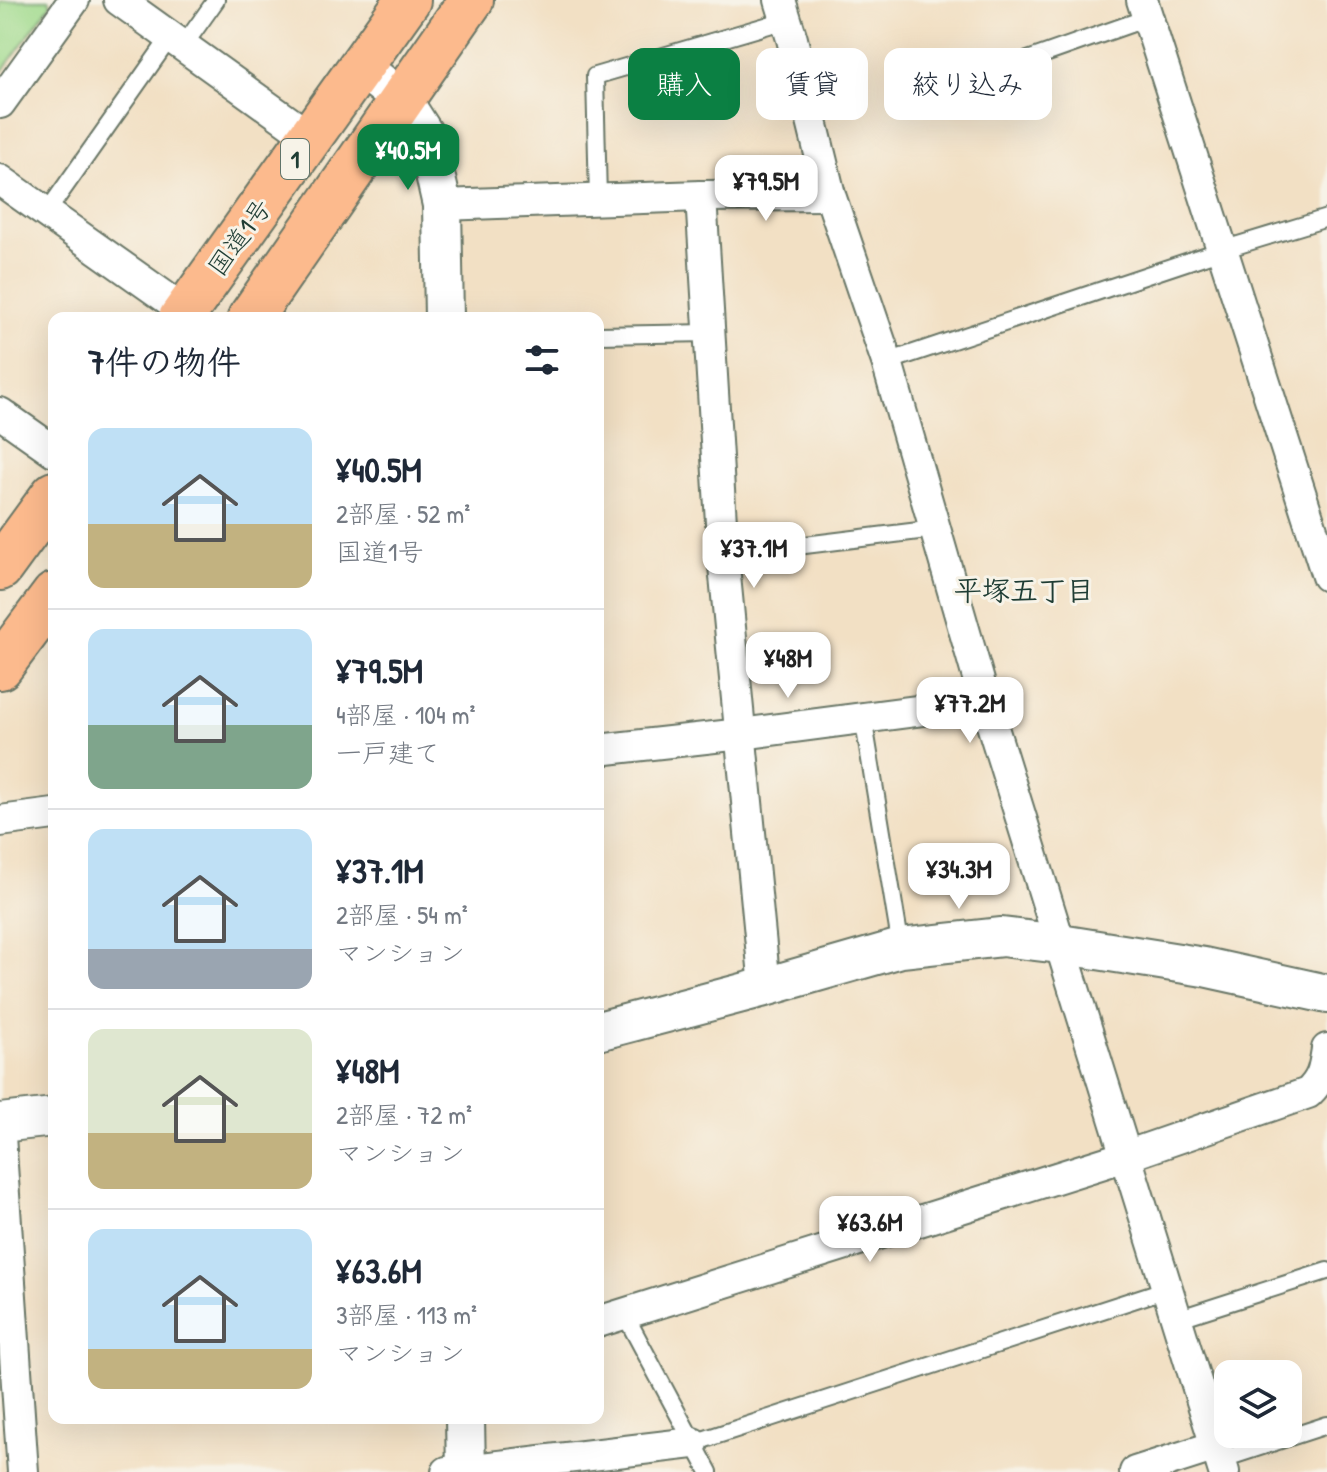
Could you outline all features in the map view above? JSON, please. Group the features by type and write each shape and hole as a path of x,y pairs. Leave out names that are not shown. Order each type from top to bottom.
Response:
{"highway":[{"name":"国道1号","path":"185,312 408,0"},
{"name":"国道1号","path":"254,312 471,0"},
{"path":"0,568 48,502"},
{"path":"0,667 48,603"}],"street":[{"path":"0,103 74,0"},
{"path":"119,0 310,137"},
{"path":"1145,9 1327,576"},
{"path":"783,10 830,195 887,362 985,702 1220,1459 1135,1472"},
{"path":"361,67 402,100 427,139 442,205 444,312"},
{"path":"0,180 179,312"},
{"path":"442,205 830,195"},
{"path":"701,196 723,555 765,987"},
{"path":"0,413 48,447"},
{"path":"604,749 985,702"},
{"path":"0,821 48,815"},
{"path":"604,1029 901,948 1002,937 1204,967 1327,994"},
{"path":"611,1318 1126,1156 1308,1093 1323,1084 1327,1049"},
{"path":"0,1123 48,1118"},
{"path":"0,1136 9,1390 23,1472"},
{"path":"464,1424 460,1471 693,1443"}],"lane":[{"path":"47,212 177,40 216,0"},
{"path":"1052,48 1145,9"},
{"path":"598,199 595,76 783,10"},
{"path":"887,362 1327,218"},
{"path":"604,335 710,333"},
{"path":"723,555 935,529"},
{"path":"863,717 901,948"},
{"path":"1177,1319 1327,1271"},
{"path":"693,1443 1167,1289"},
{"path":"611,1318 709,1472"},
{"path":"1220,1459 1327,1425"}],"green space":[{"path":"49,0 51,4 0,74 0,2"}],"district":[{"name":"平塚五丁目","path":"1024,590"}]}
